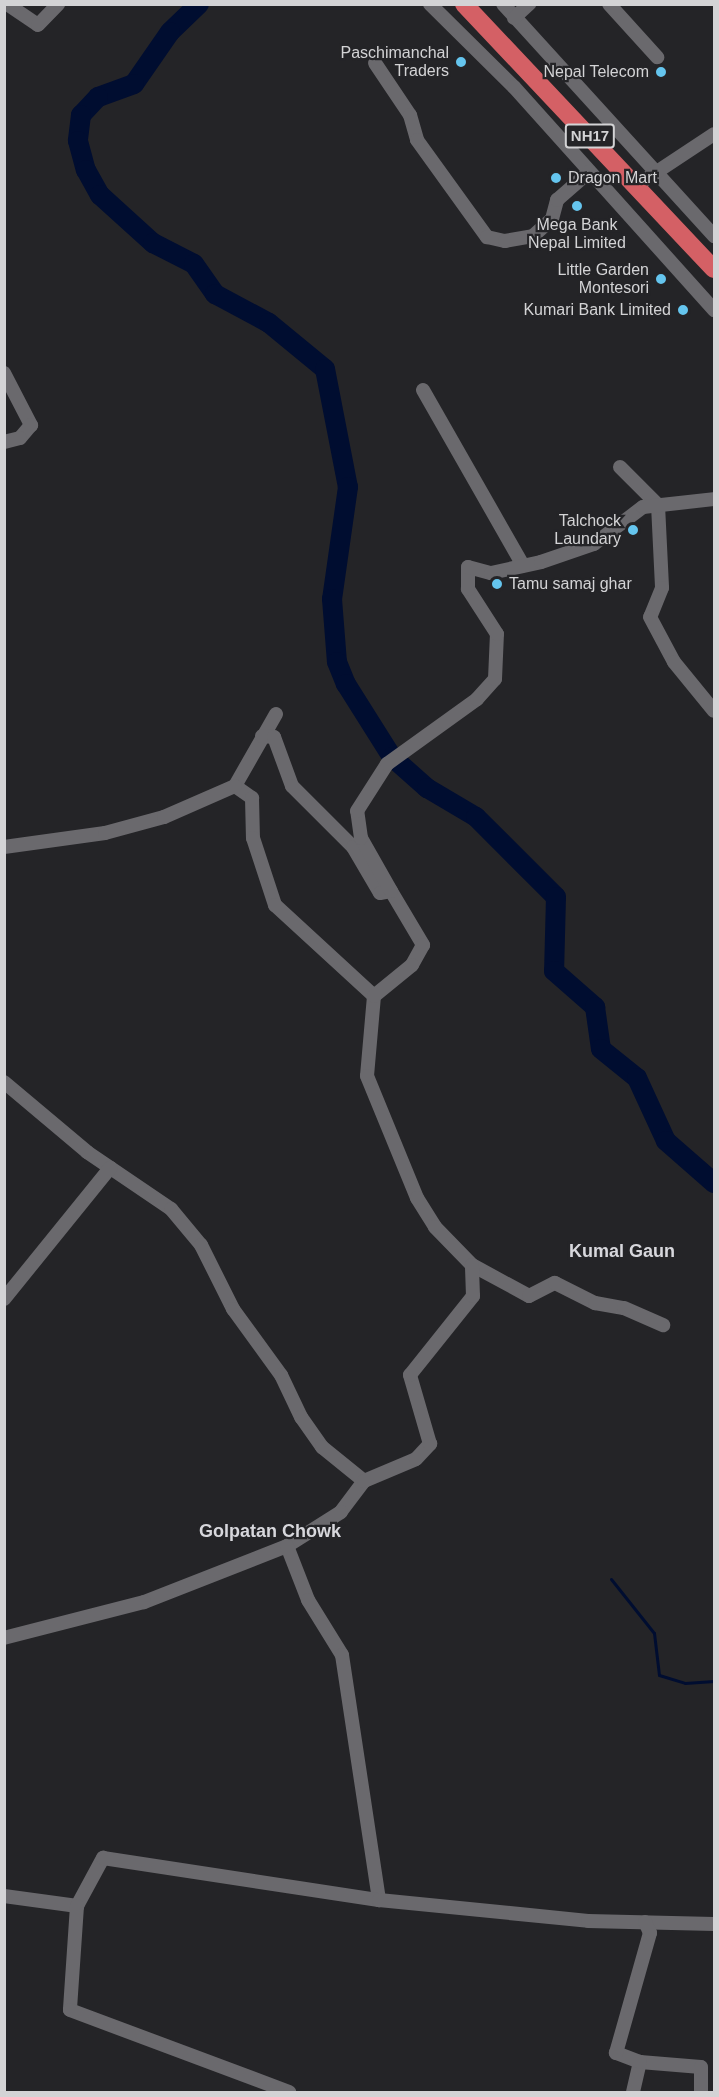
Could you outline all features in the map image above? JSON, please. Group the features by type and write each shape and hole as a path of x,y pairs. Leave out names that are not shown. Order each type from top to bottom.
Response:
{"highway":[{"name":"NH17","path":"473,7 714,269"}],"street":[{"path":"7,4 38,25 58,4"},
{"path":"430,4 589,172 714,310"},
{"path":"503,4 657,170 714,236"},
{"path":"514,18 529,4"},
{"path":"609,4 657,57"},
{"path":"375,63 410,115 417,140 487,237 505,241 533,236 552,219 556,200 589,172"},
{"path":"637,185 714,134"},
{"path":"4,373 32,425 20,438 4,442"},
{"path":"423,390 523,566"},
{"path":"620,467 658,505 662,588 650,617 674,662 714,711"},
{"path":"663,1325 624,1308 595,1303 555,1283 529,1296 472,1265 435,1227 417,1198 402,1151 376,1106 367,1076 374,996 412,964 423,945 362,838 357,811 387,764 405,747 425,739 495,679 497,634 468,589 468,567 491,573 523,566 594,544 644,507 714,499"},
{"path":"4,847 124,828 235,786 276,714"},
{"path":"262,736 274,737 292,786 353,847 380,893 391,891"},
{"path":"235,786 252,798 253,838 275,905 374,996"},
{"path":"4,1082 110,1168 171,1209 201,1245 233,1309 281,1375 301,1417 322,1447 364,1481"},
{"path":"4,1299 110,1168"},
{"path":"4,1638 144,1602 287,1546 341,1512 364,1481 416,1458 430,1444 410,1375 473,1296 472,1265"},
{"path":"287,1546 308,1600 342,1654 378,1900"},
{"path":"289,2092 70,2010 77,1906 103,1858 378,1900 645,1922 714,1924"},
{"path":"4,1896 77,1906"},
{"path":"645,1922 650,1933 616,2053 639,2062 701,2067 701,2092"},
{"path":"633,2092 639,2062"}],"waterway":[{"path":"199,4 170,32 134,84 98,97 81,115 78,141 86,170 100,195 153,243 194,264 215,294 269,323 325,369 348,487 332,599 337,662 346,684 392,757 427,788 476,817 556,897 554,971 595,1007 601,1049 637,1078 666,1141 714,1183"},
{"path":"611,1579 654,1633 659,1675 685,1683 714,1681"}],"place":[{"name":"Paschimanchal Traders","path":"461,62"},
{"name":"Nepal Telecom","path":"661,72"},
{"name":"Dragon Mart","path":"556,178"},
{"name":"Mega Bank Nepal Limited","path":"577,206"},
{"name":"Little Garden Montesori","path":"661,279"},
{"name":"Kumari Bank Limited","path":"683,310"},
{"name":"Talchock Laundary","path":"633,530"},
{"name":"Tamu samaj ghar","path":"497,584"}],"district":[{"name":"Kumal Gaun","path":"622,1251"},
{"name":"Golpatan Chowk","path":"270,1531"}]}
